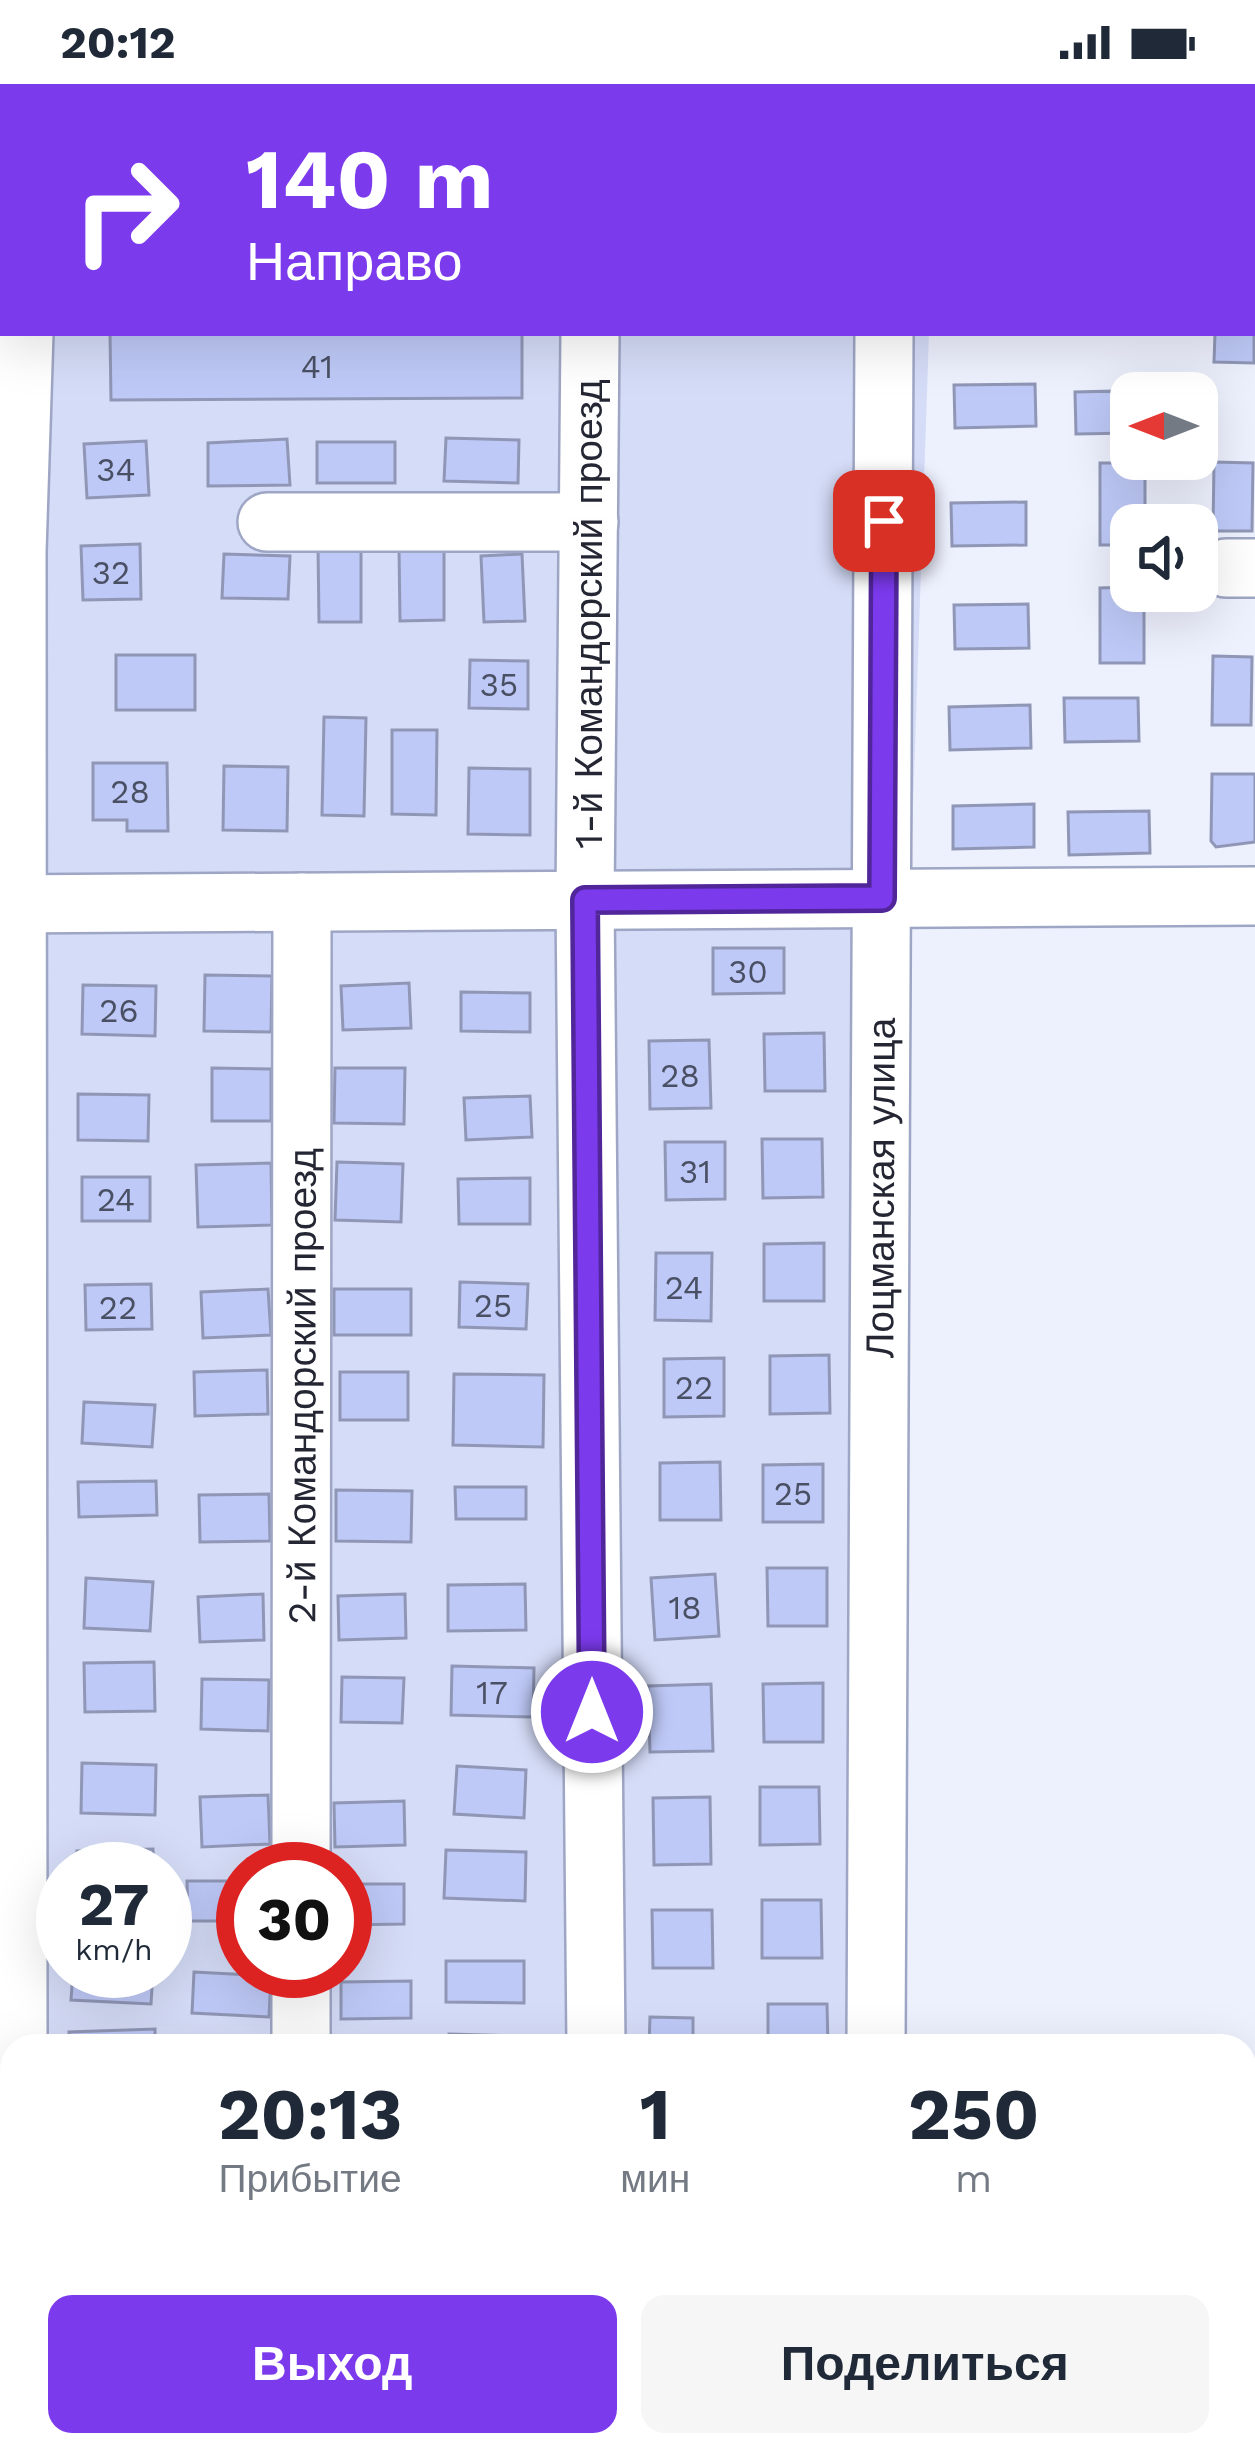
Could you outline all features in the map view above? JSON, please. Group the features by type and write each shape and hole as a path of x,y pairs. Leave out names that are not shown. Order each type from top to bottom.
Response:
{"street":[{"path":"18,2034 9,1748 9,552 24,336"},
{"name":"1-й Командорский проезд","path":"590,336 585,900 596,2034"},
{"name":"Лоцманская улица","path":"877,2034 884,336"},
{"path":"267,522 589,522"},
{"path":"10,904 1255,896"},
{"name":"2-й Командорский проезд","path":"302,902 302,1842"},
{"path":"301,1998 301,2034"}],"shaded area":[{"path":"0,336 929,336 871,2034 0,2034"}],"building":[{"path":"110,336 522,336 522,398 111,400"},
{"path":"1215,336 1254,336 1254,363 1214,362"},
{"path":"1035,384 1036,426 955,428 954,385"},
{"path":"1110,391 1110,433 1076,434 1075,392"},
{"path":"446,438 519,440 518,483 444,481"},
{"path":"287,439 290,485 208,486 208,443"},
{"path":"146,441 149,495 87,498 84,444"},
{"path":"317,442 395,442 395,483 317,483"},
{"path":"1218,462 1253,463 1252,531 1218,531 1218,504 1213,504"},
{"path":"1100,463 1110,463 1110,480 1145,480 1145,504 1110,504 1110,545 1100,545"},
{"path":"1026,502 1026,545 952,546 951,503"},
{"path":"140,544 141,599 83,600 81,546"},
{"path":"318,545 361,545 361,622 319,622"},
{"path":"444,547 444,620 400,621 399,548"},
{"path":"224,554 290,556 288,599 222,598"},
{"path":"522,554 525,621 484,622 481,556"},
{"path":"1100,588 1110,588 1110,612 1144,612 1144,663 1100,663"},
{"path":"1028,604 1029,648 955,649 954,605"},
{"path":"116,655 195,655 195,710 116,710"},
{"path":"1213,656 1252,657 1251,725 1212,725"},
{"path":"470,660 528,661 528,709 469,708"},
{"path":"1064,698 1138,698 1139,741 1065,742"},
{"path":"1030,705 1031,748 950,750 949,707"},
{"path":"324,717 366,718 364,816 322,815"},
{"path":"392,730 437,730 436,815 392,814"},
{"path":"93,763 167,763 168,831 127,831 127,820 93,820"},
{"path":"224,766 288,767 287,831 223,830"},
{"path":"469,768 530,769 530,835 468,834"},
{"path":"1212,774 1255,774 1255,842 1216,847 1211,841"},
{"path":"1034,804 1034,847 953,849 953,806"},
{"path":"1149,811 1150,853 1069,855 1068,812"},
{"path":"713,948 784,948 784,993 713,994"},
{"path":"205,975 272,976 271,1032 204,1031"},
{"path":"409,983 411,1028 343,1030 341,986"},
{"path":"83,985 156,986 155,1036 82,1034"},
{"path":"461,992 530,993 530,1032 461,1031"},
{"path":"824,1033 825,1091 765,1091 764,1034"},
{"path":"709,1040 711,1108 650,1109 649,1041"},
{"path":"212,1068 271,1069 271,1121 212,1121"},
{"path":"335,1068 405,1068 404,1124 334,1123"},
{"path":"78,1094 149,1095 148,1141 78,1140"},
{"path":"530,1096 532,1137 466,1140 464,1098"},
{"path":"762,1139 822,1139 823,1197 763,1198"},
{"path":"665,1142 725,1142 725,1199 666,1200"},
{"path":"337,1162 403,1164 401,1222 335,1220"},
{"path":"271,1163 272,1225 198,1227 196,1165"},
{"path":"82,1177 150,1177 150,1221 82,1221"},
{"path":"530,1178 530,1224 459,1224 458,1179"},
{"path":"824,1243 824,1301 764,1301 764,1244"},
{"path":"656,1253 712,1253 711,1321 655,1320"},
{"path":"460,1282 528,1284 526,1329 459,1327"},
{"path":"151,1284 152,1329 86,1330 85,1285"},
{"path":"268,1289 271,1335 203,1338 201,1292"},
{"path":"334,1289 411,1289 411,1335 334,1335"},
{"path":"829,1355 830,1413 770,1414 770,1356"},
{"path":"724,1358 724,1416 664,1417 664,1359"},
{"path":"267,1370 268,1414 195,1416 194,1372"},
{"path":"340,1372 408,1372 408,1420 340,1420"},
{"path":"454,1374 544,1375 543,1447 453,1445"},
{"path":"84,1402 155,1405 152,1447 82,1443"},
{"path":"720,1462 721,1520 660,1520 660,1463"},
{"path":"823,1464 823,1522 763,1522 763,1465"},
{"path":"156,1481 157,1515 79,1517 78,1482"},
{"path":"455,1487 526,1487 526,1519 456,1519"},
{"path":"336,1490 412,1491 411,1542 336,1541"},
{"path":"269,1494 270,1541 200,1542 199,1495"},
{"path":"767,1568 827,1568 827,1626 768,1626"},
{"path":"715,1574 719,1636 655,1640 651,1578"},
{"path":"86,1578 153,1582 150,1631 84,1628"},
{"path":"525,1584 526,1630 448,1631 448,1585"},
{"path":"263,1594 264,1640 200,1642 198,1597"},
{"path":"405,1594 406,1638 339,1640 338,1596"},
{"path":"154,1662 155,1711 85,1712 84,1663"},
{"path":"452,1666 534,1668 533,1717 451,1715"},
{"path":"342,1677 404,1678 402,1723 341,1722"},
{"path":"202,1679 269,1680 268,1731 201,1729"},
{"path":"823,1683 823,1742 764,1742 763,1684"},
{"path":"711,1684 713,1751 650,1752 648,1686"},
{"path":"82,1763 156,1765 155,1815 81,1813"},
{"path":"457,1766 526,1770 524,1818 454,1814"},
{"path":"760,1787 819,1787 820,1844 760,1845"},
{"path":"268,1795 270,1842 216,1842 216,1846 202,1847 200,1797"},
{"path":"710,1797 711,1864 654,1865 653,1798"},
{"path":"404,1801 405,1845 335,1842 334,1803"},
{"path":"446,1850 526,1852 525,1901 444,1898"},
{"path":"192,1881 216,1881 216,1921 192,1921"},
{"path":"372,1884 404,1884 404,1924 372,1925"},
{"path":"762,1900 821,1900 822,1958 762,1958"},
{"path":"652,1910 712,1910 713,1968 653,1968"},
{"path":"446,1961 524,1961 524,2003 446,2002"},
{"path":"194,1972 216,1973 216,1998 270,1998 269,2017 192,2013"},
{"path":"411,1981 411,2018 341,2019 341,1998 372,1998 372,1982"},
{"path":"71,1998 151,1998 151,2004"},
{"path":"768,2004 827,2004 828,2034 768,2034"},
{"path":"650,2017 693,2018 693,2034 649,2034"},
{"path":"155,2029 155,2034 69,2032"}],"route":[{"path":"592,1712 585,900 882,898 884,521"}]}
